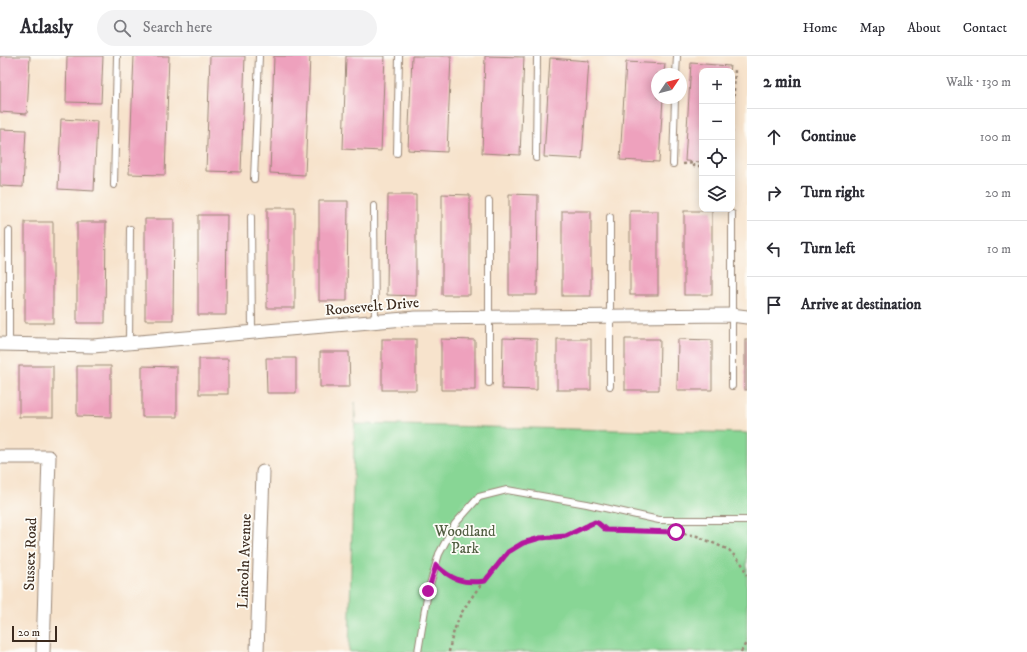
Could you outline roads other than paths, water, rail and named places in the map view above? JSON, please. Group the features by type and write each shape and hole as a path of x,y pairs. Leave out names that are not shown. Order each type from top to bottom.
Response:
{"street":[{"name":"Roosevelt Drive","path":"4,344 93,346 416,318 490,316 731,315 747,317"},
{"name":"Sussex Road","path":"0,457 49,457 43,652"},
{"name":"Lincoln Avenue","path":"257,652 263,472"}],"lane":[{"path":"114,185 117,56"},
{"path":"254,179 259,56"},
{"path":"396,153 399,56"},
{"path":"536,158 537,56"},
{"path":"676,68 677,56"},
{"path":"673,164 675,104"},
{"path":"489,201 489,383"},
{"path":"374,206 375,322"},
{"path":"732,214 732,386"},
{"path":"251,217 252,332"},
{"path":"610,217 610,386"},
{"path":"129,343 130,229"},
{"path":"4,344 9,231"},
{"path":"418,652 428,591 439,554 455,524 479,497 507,490 587,504 659,520 747,520"}],"park label":[{"name":"Woodland Park","path":"465,540"}]}
